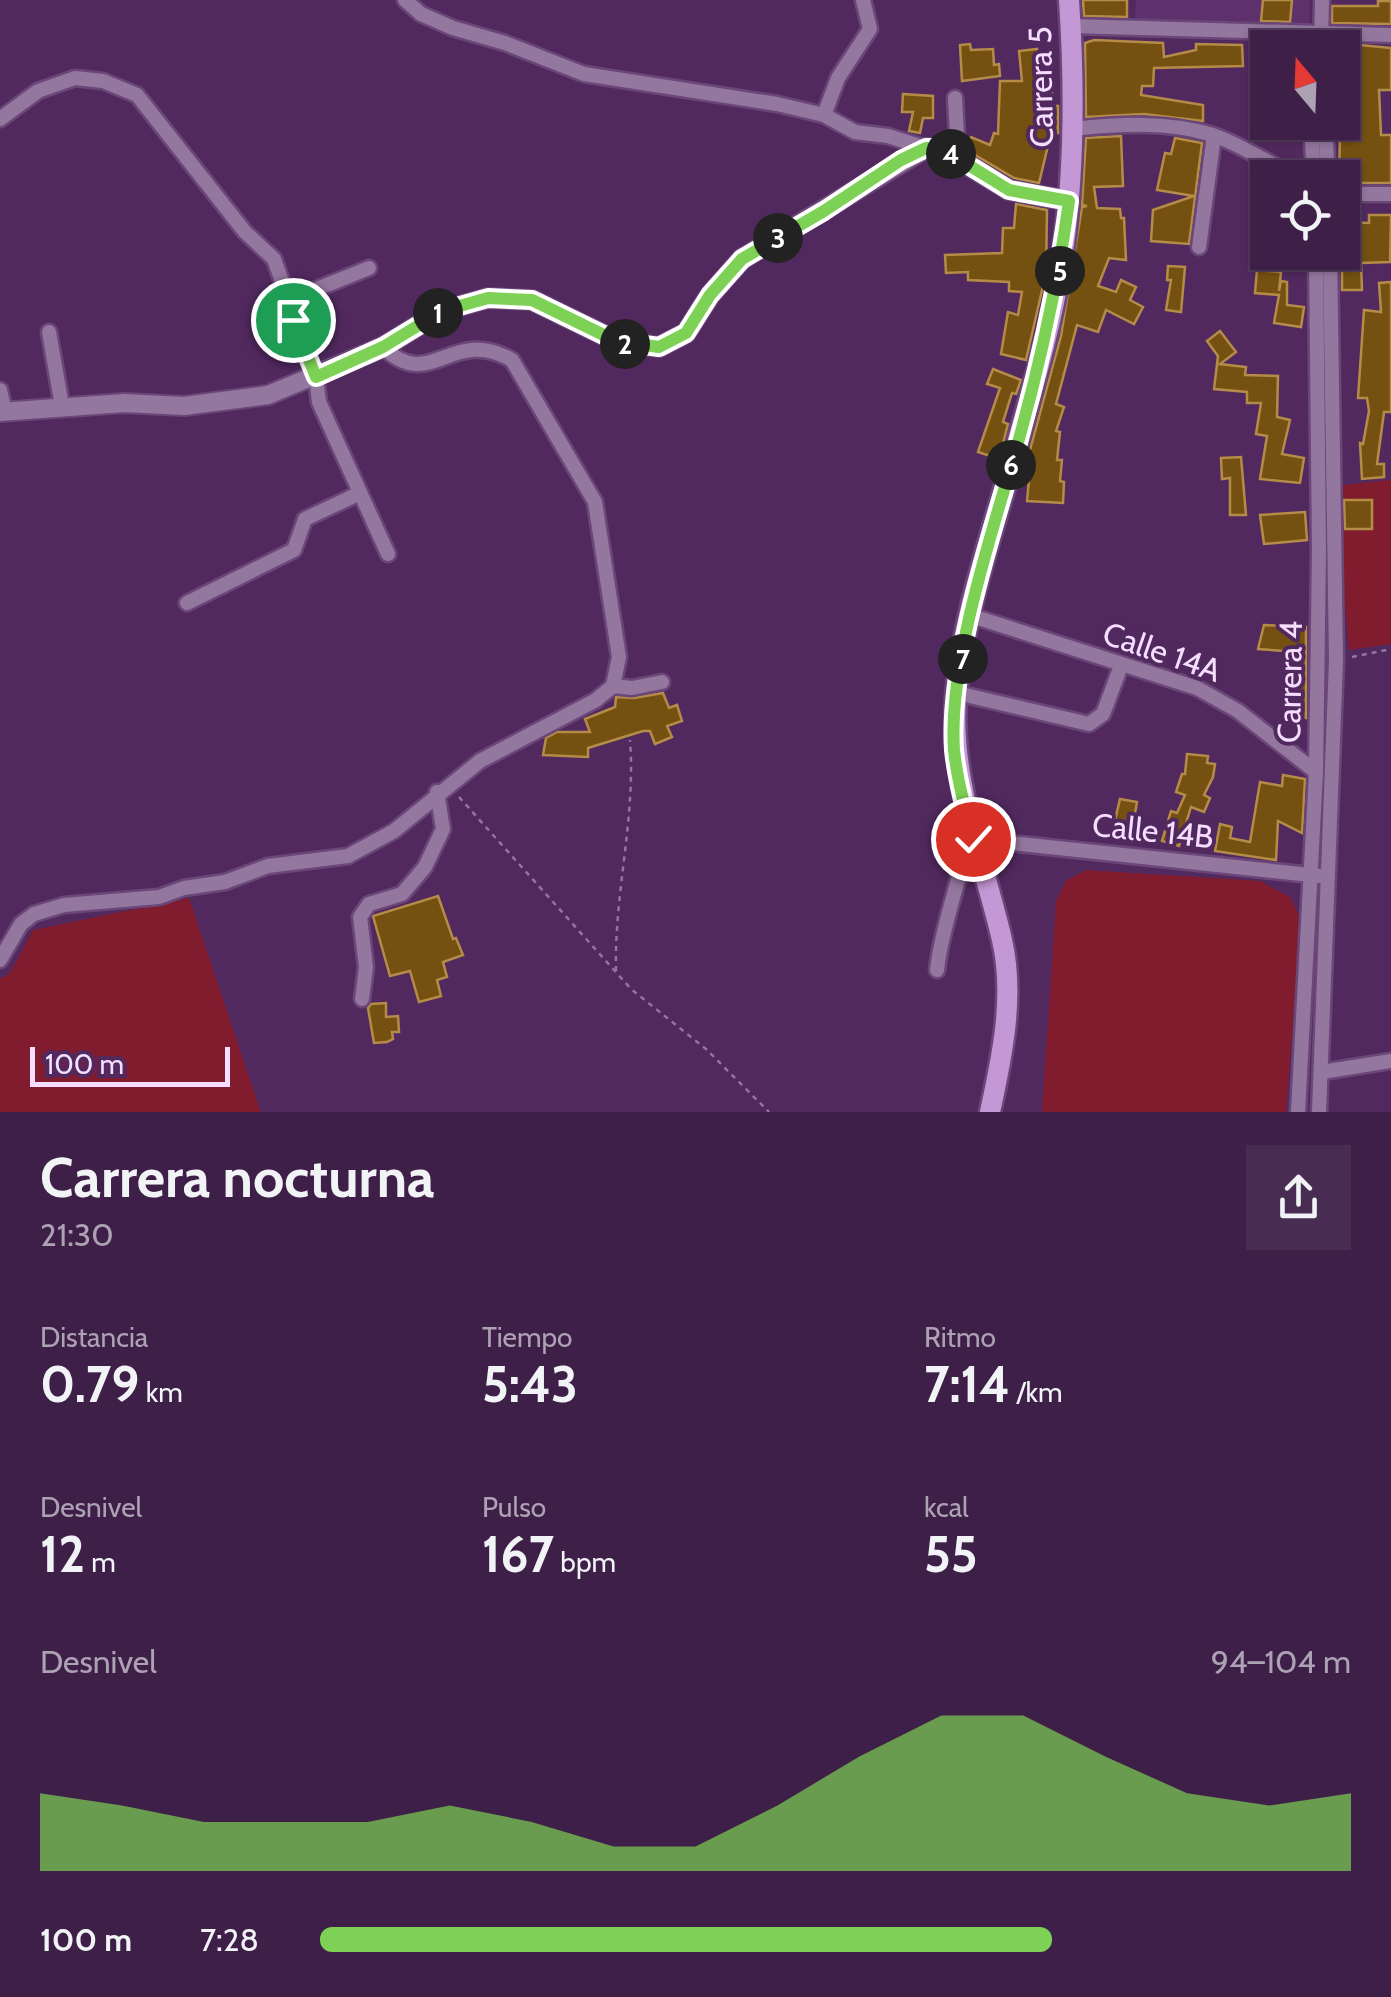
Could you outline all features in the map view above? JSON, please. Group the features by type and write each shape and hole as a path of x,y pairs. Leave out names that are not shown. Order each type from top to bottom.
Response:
{"main road":[{"name":"Carrera 5","path":"990,1112 1008,1006 1003,943 970,829 954,749 956,693 992,528 1060,274 1073,129 1069,0"}],"street":[{"path":"405,0 420,14 453,28 505,43 584,74 824,115 855,132 941,148 1009,190 1069,201"},
{"path":"824,115 838,78 870,29 863,0"},
{"path":"1321,30 1322,0"},
{"path":"1071,26 1250,36"},
{"path":"1360,37 1391,35"},
{"path":"0,119 38,92 74,78 103,82 137,95 244,232 274,259 316,377 319,402 388,554"},
{"path":"952,154 957,134 955,98"},
{"path":"1073,129 1120,124 1168,126 1214,136 1262,160"},
{"path":"1199,247 1214,136"},
{"path":"0,390 2,412 124,403 184,406 268,395 383,347 462,303 511,296 532,300 616,341 659,347 686,333 710,295 742,259 926,148"},
{"path":"1360,194 1391,194"},
{"path":"287,301 369,268"},
{"name":"Carrera 4","path":"1298,1112 1316,772 1316,270"},
{"name":"Carrera 4","path":"1319,1112 1336,660 1330,270"},
{"path":"49,332 62,406"},
{"path":"383,347 399,363 413,366 476,347 494,350 512,360 595,502 618,657 614,686"},
{"path":"187,604 294,550 305,519 360,492"},
{"name":"Calle 14A","path":"972,616 1197,688 1238,711 1316,772"},
{"path":"956,693 1089,724 1103,714 1121,666"},
{"path":"0,960 20,924 34,914 64,905 159,896 225,882 292,860 348,856 394,830 480,761 596,700 614,686 632,688 662,682"},
{"path":"362,998 366,967 360,917 369,904 402,894 425,868 442,829 443,788"},
{"path":"937,970 942,927 970,829"},
{"name":"Calle 14B","path":"970,829 1328,877"},
{"path":"1322,1072 1391,1061"}],"path":[{"path":"1336,660 1391,649"},
{"path":"616,972 615,928 627,850 630,740"},
{"path":"443,788 616,972 706,1049 769,1112"}],"shaded area":[{"path":"1136,0 1310,0 1309,25 1135,20"},
{"path":"1391,480 1391,644 1349,650 1334,486"},
{"path":"1086,870 1260,881 1290,897 1301,920 1286,1112 1042,1112 1056,901 1066,881"},
{"path":"189,898 261,1112 0,1112 0,979 10,973 33,930"}],"building":[{"path":"1083,0 1127,0 1127,17 1084,16"},
{"path":"1263,0 1292,0 1290,22 1261,21"},
{"path":"1378,1 1391,1 1391,24 1332,23 1332,6 1378,6"},
{"path":"1085,43 1163,43 1164,57 1196,50 1196,44 1242,45 1243,66 1154,68 1153,86 1142,86 1141,95 1203,105 1203,121 1144,114 1086,117"},
{"path":"970,44 971,50 993,49 994,65 999,64 1000,76 962,81 960,45"},
{"path":"1360,45 1391,48 1391,90 1379,90 1381,135 1391,135 1391,183 1360,183 1360,160 1339,160 1340,140 1360,140"},
{"path":"1037,49 1040,80 1052,80 1052,106 1058,106 1058,133 1051,133 1039,183 1014,178 965,149 971,137 990,145 994,133 998,134 1000,81 1022,81 1019,51"},
{"path":"903,94 933,96 933,118 923,118 920,133 909,131 913,112 902,112"},
{"path":"1121,136 1123,186 1094,187 1097,208 1120,209 1124,218 1126,260 1109,258 1098,286 1116,292 1121,280 1136,287 1130,300 1143,307 1134,324 1106,310 1098,332 1077,325 1056,404 1064,407 1056,431 1060,432 1057,460 1062,460 1063,503 1027,501 1029,479 1023,479 1024,472 1061,336 1082,207 1087,206 1082,205 1086,138"},
{"path":"1175,138 1202,143 1189,244 1151,241 1153,210 1194,196 1157,190 1165,153 1171,154"},
{"path":"1016,204 1047,210 1046,273 1026,360 1001,354 1008,312 1018,315 1022,292 1009,291 1009,282 968,280 968,272 946,273 945,255 1002,253 1003,228 1014,228"},
{"path":"1369,215 1391,215 1390,262 1361,263 1362,290 1342,290 1342,270 1360,270 1360,223 1369,223"},
{"path":"1168,266 1185,267 1181,312 1166,310 1171,280 1167,280"},
{"path":"1257,270 1281,272 1279,291 1281,281 1287,282 1287,305 1304,307 1301,327 1274,323 1279,295 1255,293"},
{"path":"1391,282 1391,412 1384,412 1377,464 1384,464 1384,477 1362,479 1360,443 1363,444 1369,411 1367,398 1358,398 1364,310 1381,312 1379,283"},
{"path":"1220,331 1236,352 1220,364 1246,367 1245,375 1278,376 1277,417 1290,420 1282,454 1304,458 1300,483 1260,479 1267,436 1256,434 1261,403 1247,403 1247,392 1214,389 1218,356 1207,341"},
{"path":"993,369 1021,380 1016,394 1012,393 1003,422 1008,424 999,459 978,452 1000,388 987,384"},
{"path":"1241,457 1246,515 1230,515 1230,478 1222,479 1221,458"},
{"path":"1344,500 1372,500 1372,529 1345,529"},
{"path":"1305,512 1307,540 1264,544 1260,515"},
{"path":"1264,625 1306,627 1306,718 1286,714 1283,693 1289,693 1287,655 1284,651 1258,649"},
{"path":"663,693 669,708 677,705 682,721 667,726 672,737 655,744 650,731 643,731 588,748 588,757 543,755 546,738 557,732 590,732 585,719 615,707 616,697"},
{"path":"1187,754 1208,756 1207,763 1215,764 1204,795 1210,798 1204,812 1191,807 1179,846 1162,841 1171,811 1177,813 1185,795 1176,792 1185,774"},
{"path":"1283,775 1305,779 1302,833 1278,821 1276,860 1215,851 1220,824 1232,827 1230,838 1250,842 1260,782 1282,786"},
{"path":"1120,799 1137,802 1131,836 1112,833"},
{"path":"438,896 463,955 443,962 447,977 437,980 441,996 419,1002 410,971 390,976 373,916"},
{"path":"386,1003 386,1017 398,1016 399,1032 392,1032 393,1039 387,1042 374,1043 368,1008 371,1004"}],"route":[{"path":"293,320 316,377 383,347 442,311 488,298 511,296 532,300 616,341 659,347 686,333 710,295 742,259 926,148 941,148 1009,190 1069,201 1060,274 992,528 956,693 954,749 973,839"}]}
